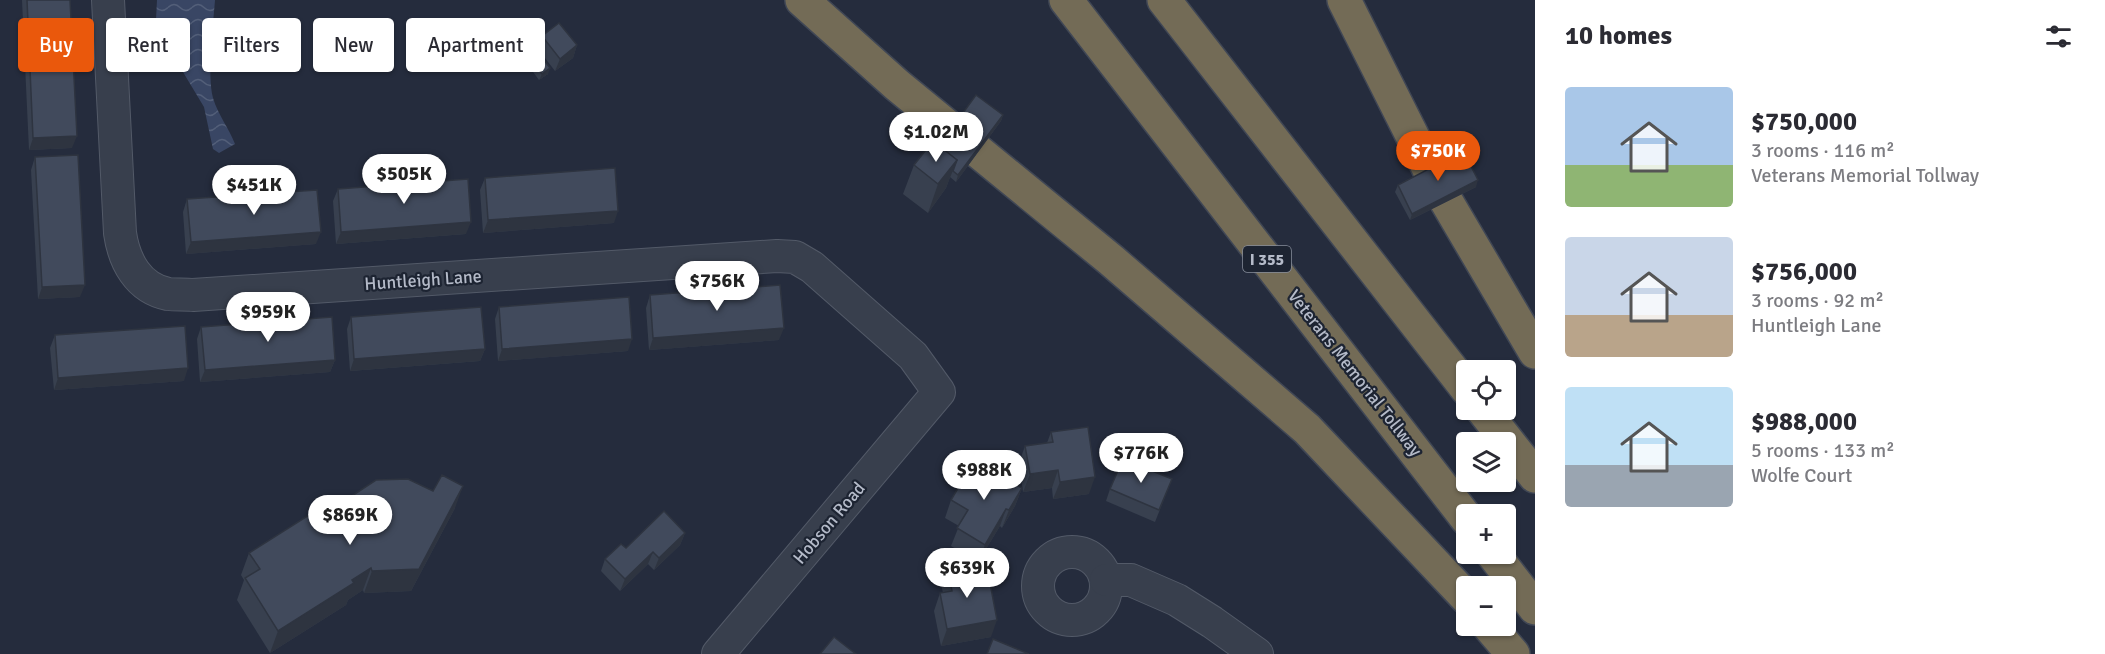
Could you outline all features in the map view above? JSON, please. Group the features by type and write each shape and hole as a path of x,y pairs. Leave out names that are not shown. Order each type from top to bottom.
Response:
{"highway":[{"path":"802,0 905,92 1111,261 1307,429 1456,586"},
{"name":"Veterans Memorial Tollway","path":"1066,0 1456,505"},
{"path":"1164,0 1456,375"},
{"path":"1344,0 1438,187 1535,352"},
{"path":"1491,420 1535,476"},
{"path":"1501,564 1535,608"},
{"path":"1498,636 1513,654"}],"street":[{"name":"Huntleigh Lane","path":"108,0 120,233 123,252 131,268 145,283 166,293 193,295 777,256 795,258 812,267 913,356 939,392"},
{"name":"Hobson Road","path":"718,654 939,392"},
{"path":"1106,580 1131,580 1177,600 1257,654"}],"water":[{"path":"157,0 215,0 214,18 202,18 202,72 210,72 215,104 235,144 219,153 213,149 204,107 183,72 190,72 190,18 156,18"}],"building":[{"path":"27,0 70,0 71,18 28,18"},
{"path":"559,23 577,45 560,59 545,40 545,34"},
{"path":"545,61 550,68 545,72"},
{"path":"30,72 74,72 77,136 33,138"},
{"path":"976,95 1003,115 958,175 953,171 957,160 939,146"},
{"path":"933,141 957,160 938,184 914,165"},
{"path":"1463,151 1478,180 1412,214 1398,185"},
{"path":"78,155 85,285 42,287 35,157"},
{"path":"615,168 618,211 488,220 485,178"},
{"path":"468,179 471,222 341,232 338,189"},
{"path":"317,190 321,232 191,242 187,199"},
{"path":"780,285 784,328 653,338 650,295"},
{"path":"629,297 632,339 502,349 499,307"},
{"path":"481,307 485,349 354,359 351,317"},
{"path":"332,317 335,360 205,370 201,327"},
{"path":"185,326 188,368 58,378 55,335"},
{"path":"1088,427 1095,477 1060,482 1058,470 1030,474 1025,446 1053,442 1051,432"},
{"path":"1123,459 1172,479 1159,510 1110,489"},
{"path":"974,461 1022,488 1009,510 1006,509 985,545 957,528 968,510 951,500"},
{"path":"442,475 463,486 419,569 372,571 371,568 352,580 354,583 278,631 245,578 260,569 249,553 309,515 319,531 323,532 340,521 332,509 376,480 408,479 433,491"},
{"path":"664,511 685,533 659,558 653,552 625,579 605,559 621,544 626,548"},
{"path":"973,562 977,586 990,583 997,620 947,629 940,593 952,591 947,567"},
{"path":"834,637 856,654 820,654"},
{"path":"993,639 1029,654 987,654"}]}
